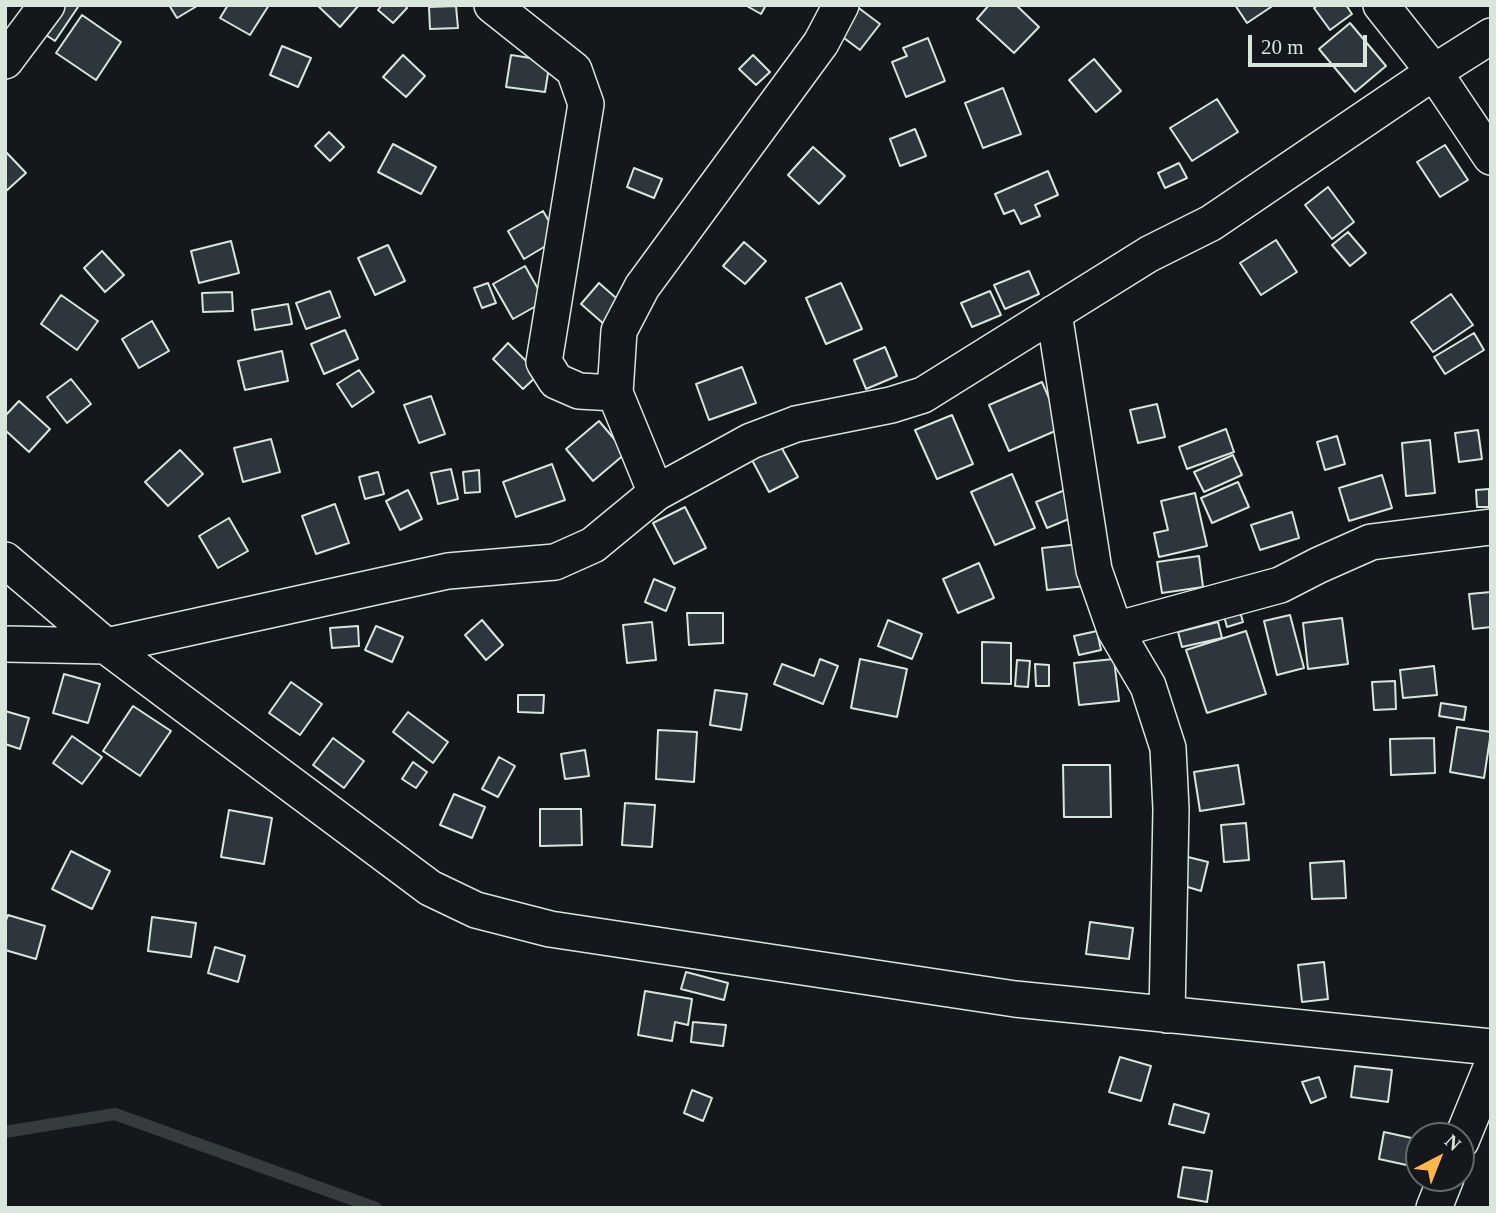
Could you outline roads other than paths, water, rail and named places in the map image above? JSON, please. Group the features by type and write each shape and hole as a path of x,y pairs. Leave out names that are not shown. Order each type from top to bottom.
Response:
{"street":[{"path":"5,61 47,5"},
{"path":"492,5 574,71 586,104 544,362 556,381 579,391 615,393"},
{"path":"656,493 615,393 619,331 642,287 821,43 841,5"},
{"path":"1381,5 1434,72 1491,157"},
{"path":"5,644 106,646 448,571 555,562 593,545 656,493 751,441 796,424 891,405 923,395 1149,254 1211,223 1491,36"},
{"path":"1054,313 1094,570 1115,631 1148,686 1168,748 1171,809 1167,1015"},
{"path":"1115,631 1280,585 1371,542 1491,527"},
{"path":"5,559 106,646 430,888 476,910 550,929 1014,999 1491,1047"},
{"path":"1469,1122 1491,1068"}],"waterway":[{"path":"5,1132 115,1114 376,1208"}]}
